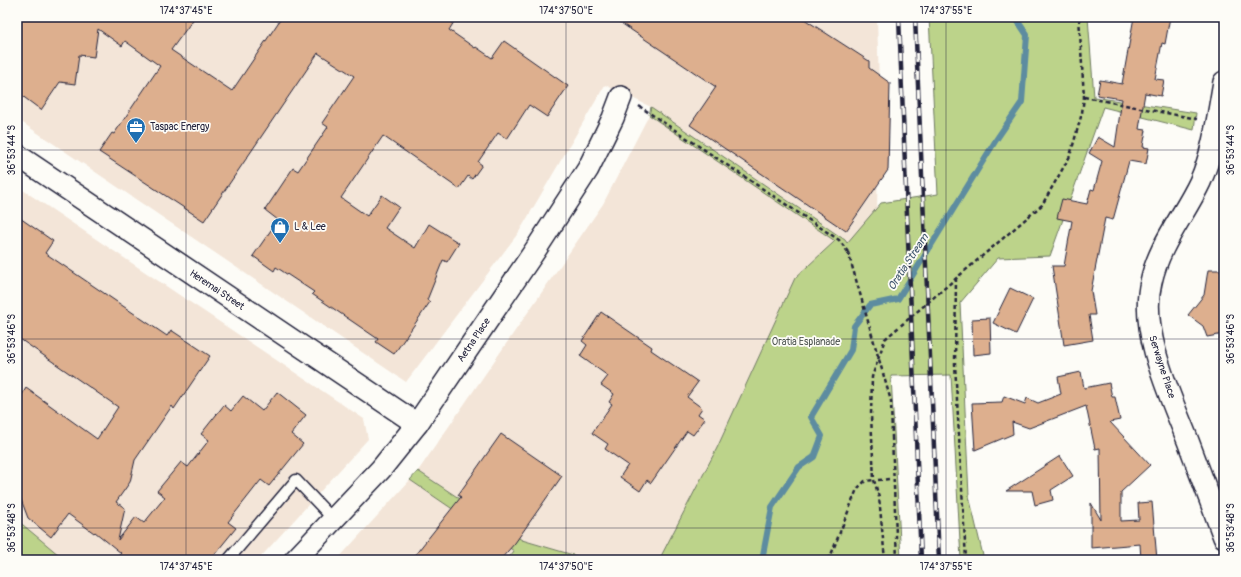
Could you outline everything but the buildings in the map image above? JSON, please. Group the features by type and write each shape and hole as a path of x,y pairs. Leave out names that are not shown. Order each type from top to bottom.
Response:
{"street":[{"name":"Serwayne Place","path":"1224,82 1207,165 1199,183 1164,244 1151,282 1148,298 1152,339 1171,397 1224,538"},
{"name":"Aetna Place","path":"295,560 381,469 417,424 536,249 588,169 613,118 621,97"},
{"name":"Heremai Street","path":"17,155 417,424"}],"lane":[{"path":"228,560 296,480 333,519"}],"path":[{"path":"885,560 876,480 871,415 872,376 885,339 1042,205 1070,156 1082,113 1084,97 1079,17"},
{"path":"621,97 646,109 839,240 848,252 891,401 897,560"},
{"path":"1084,97 1202,119"},
{"path":"956,277 955,364 966,560"},
{"path":"829,560 857,489 865,481 890,479"}],"shaded area":[{"path":"17,17 877,17 879,85 877,213 851,249 845,240 651,107 605,85 519,232 406,382 17,119"},
{"path":"649,115 835,241 818,259 659,560 590,560 522,540 418,471 603,204"},
{"path":"17,186 364,419 368,439 258,560 65,560 17,520"},
{"path":"410,480 515,551 507,560 337,560"}],"green space":[{"name":"Oratia Esplanade","path":"929,17 1088,17 1094,97 1196,113 1194,130 1103,107 1050,256 998,258 960,303 969,496 984,560 961,560 951,375 891,376 901,560 659,560 717,448 795,278 835,241 649,115 651,107 845,240 847,243 881,203 938,194"},
{"path":"418,471 522,540 590,560 507,560 514,551 410,480"},
{"path":"17,520 65,560 17,560"}],"waterway":[{"name":"Oratia Stream","path":"762,560 772,507 799,467 814,457 822,436 811,417 851,350 854,326 870,305 898,299 996,140 1022,102 1027,35 1015,17"}],"railway":[{"path":"899,17 921,560"},
{"path":"915,17 939,560"}],"place":[{"name":"Taspac Energy","path":"136,144"},
{"name":"L & Lee","path":"280,244"}]}
